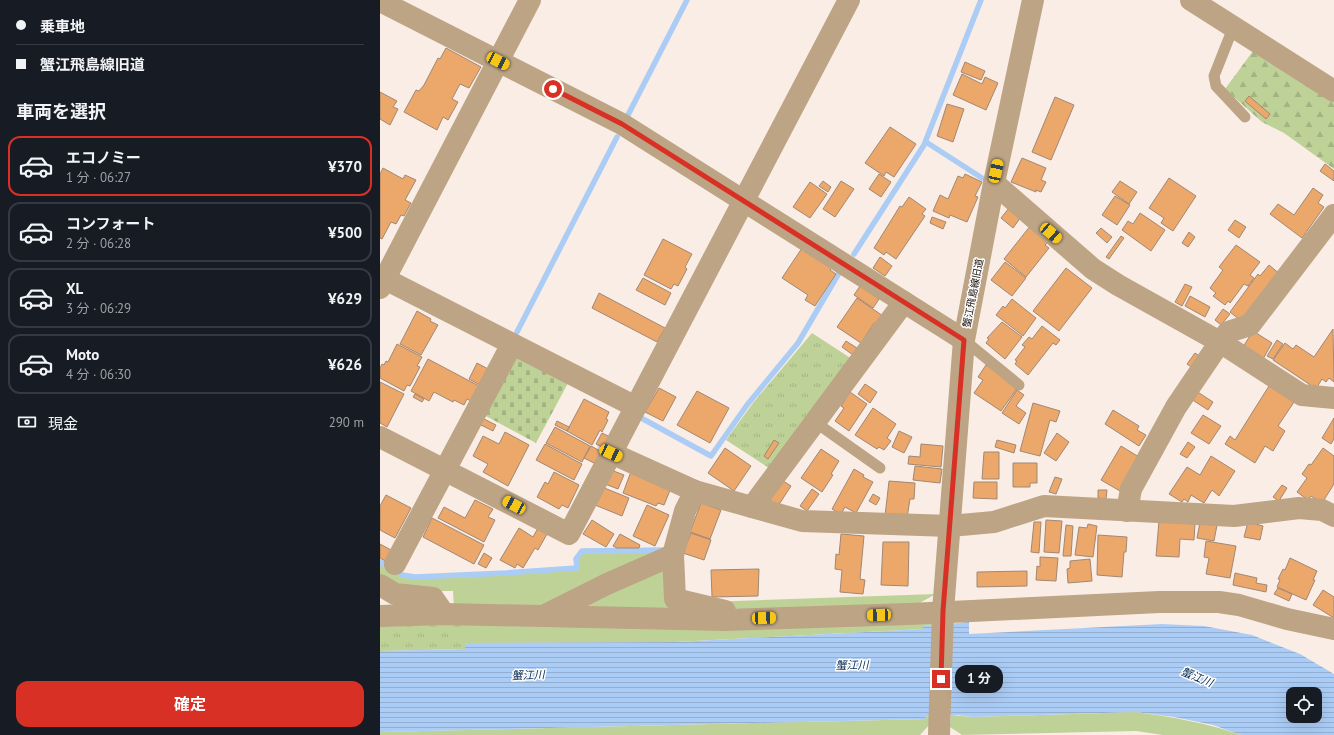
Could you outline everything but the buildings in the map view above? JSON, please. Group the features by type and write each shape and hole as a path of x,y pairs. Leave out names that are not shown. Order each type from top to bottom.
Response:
{"street":[{"path":"530,0 382,284 512,344 636,407"},
{"path":"380,437 570,534 611,453 745,202 849,0"},
{"name":"蟹江飛島線旧道","path":"939,730 943,614 964,340 994,183 1033,0"},
{"path":"1191,0 1232,28 1334,92"},
{"path":"380,2 622,124 964,340"},
{"path":"994,183 1093,269 1118,285 1220,342 1302,394 1334,398"},
{"path":"1127,510 1131,489 1176,407 1220,342 1228,332 1250,325 1334,215"},
{"path":"752,507 904,302"},
{"path":"395,564 512,344"},
{"path":"611,453 695,491 802,521 950,526 994,522 1044,506 1234,516 1299,508 1322,510 1334,516"},
{"path":"695,491 685,511 673,555 675,599 756,618"},
{"path":"542,616 607,584 673,555"},
{"path":"380,585 394,594 433,598 444,614"},
{"path":"380,616 444,614 725,620 943,614 1159,602 1218,602 1239,605 1288,619 1334,629"},
{"path":"1288,619 1334,644"}],"lane":[{"path":"1232,28 1214,76 1216,86 1245,117"},
{"path":"964,340 1019,385"},
{"path":"815,422 880,468"}],"green space":[{"path":"1253,51 1334,102 1334,169 1284,133 1262,122 1225,89"},
{"path":"812,333 852,359 769,468 726,440 753,403"},
{"path":"513,354 568,383 536,443 482,414"},
{"path":"583,552 670,552 545,610 454,610 453,591 405,591 380,577 380,564 402,576 415,578 579,569 578,559"},
{"path":"666,562 669,606 707,614 568,609"},
{"path":"936,594 912,607 757,613 706,602"},
{"path":"932,618 937,625 923,626 923,629 676,642 465,643 465,623"},
{"path":"465,623 465,649 380,651 380,625"},
{"path":"1136,712 1189,721 1241,735 1163,735 1136,731 962,735 950,727 951,715 973,717"},
{"path":"927,715 932,715 931,723 920,735 380,735 380,732 925,719"}],"water":[{"name":"蟹江川","path":"969,622 969,634 1162,624 1204,626 1252,635 1300,654 1334,674 1334,735 1241,735 1213,725 1174,717 1136,712 973,717 957,715 927,715 925,719 380,732 380,651 465,649 465,643 676,642 923,629 923,626"}],"waterway":[{"path":"628,115 687,0"},
{"path":"854,254 924,145 981,0"},
{"path":"517,332 617,137"},
{"path":"926,142 982,178"},
{"path":"643,419 711,456 747,405 798,343 839,273"},
{"path":"380,562 402,575 415,577 577,568 576,559 582,551 664,550"}],"route":[{"path":"553,89 622,124 964,340 943,611 941,679"}]}
